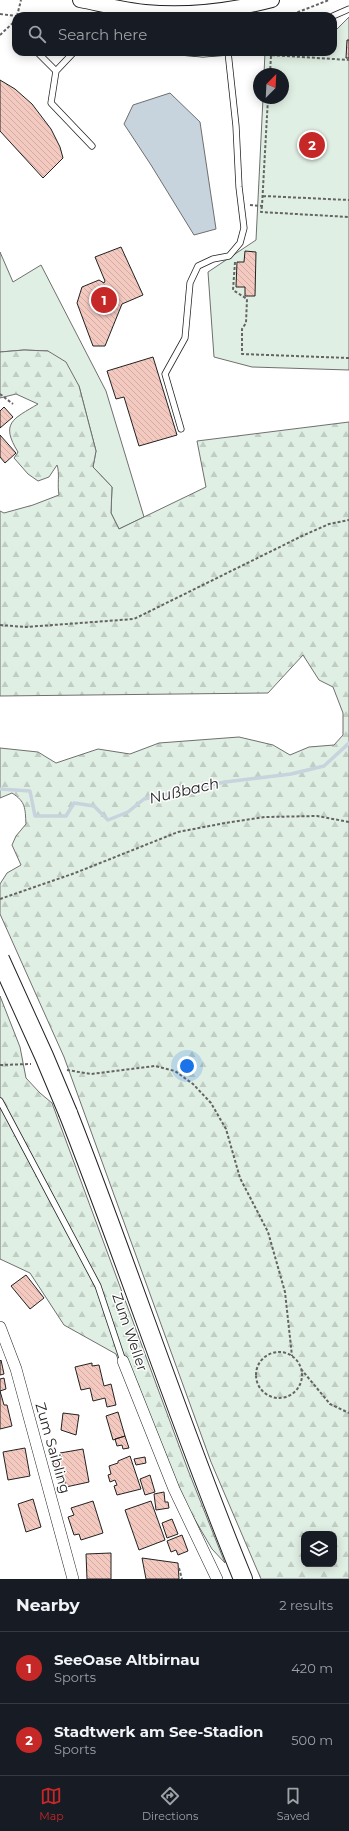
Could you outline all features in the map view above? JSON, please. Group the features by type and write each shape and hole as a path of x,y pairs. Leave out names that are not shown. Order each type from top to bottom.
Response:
{"main road":[{"path":"0,959 44,1056 96,1183 200,1471 243,1579"}],"street":[{"path":"80,0 109,11 144,12"},
{"path":"231,12 272,0"},
{"name":"Zum Saibling","path":"0,1327 16,1369 73,1579"},
{"name":"Zum Weller","path":"123,1361 174,1489 217,1579"}],"lane":[{"path":"337,14 349,9"},
{"path":"41,56 56,71"},
{"path":"70,56 56,71 51,103 92,146"},
{"path":"181,429 165,374 186,338 190,284 198,266 213,259 229,256 240,243 244,228 229,56"},
{"name":"Zum Weller","path":"0,1101 98,1286 123,1361"}],"path":[{"path":"17,12 21,0"},
{"path":"298,12 329,0"},
{"path":"0,14 12,16"},
{"path":"0,35 12,22"},
{"path":"270,68 271,56"},
{"path":"287,56 349,60"},
{"path":"268,104 261,212 349,217"},
{"path":"262,196 349,200"},
{"path":"241,204 262,206"},
{"path":"235,248 233,290 246,299 246,323 242,329 242,354 349,358"},
{"path":"0,394 13,404"},
{"path":"0,625 26,627 134,619 302,536 329,524 349,520"},
{"path":"0,899 75,873 178,832 225,822 265,817 317,816 349,822"},
{"path":"0,1065 26,1063"},
{"path":"91,1074 155,1066 175,1071 193,1084 212,1103 226,1129 240,1178 268,1232 285,1292 292,1356 330,1404 349,1413"},
{"path":"292,1356 277,1352 264,1358 256,1371 259,1386 270,1396 284,1398 291,1394 300,1383 302,1376 301,1368"},
{"path":"179,1568 182,1579"}],"green space":[{"path":"349,17 349,370 252,367 214,357 208,272 256,240 263,104 289,104 289,68 264,68 265,56 337,56 337,29"},
{"path":"0,252 13,282 41,265 106,391 144,517 119,529 111,513 112,487 93,467 96,451 79,386 48,351 24,350 0,352"},
{"path":"24,350 48,351 66,362 79,386 96,451 93,467 112,487 111,513 119,529 206,487 197,441 349,422 349,1579 261,1579 211,1462 64,1057 0,914 0,884 7,873 21,865 12,845 16,836 26,824 24,806 17,796 12,793 0,798 0,748 38,752 56,763 98,749 130,754 159,743 239,737 273,745 290,755 309,747 334,745 343,735 343,713 333,687 319,680 303,655 268,693 0,696 0,511 4,513 33,505 59,495 57,465 49,477 38,481 28,474 14,458 18,452 10,434 12,423 16,418 38,404 16,394 0,398 0,352"},
{"path":"0,996 20,1047 26,1078 52,1103 188,1470 225,1563 212,1549 177,1489 142,1421 116,1354 64,1325 30,1273 0,1259"}],"shaded area":[{"path":"170,93 200,122 216,229 194,235 124,124 133,105"}],"building":[{"path":"347,40 349,40 349,58 346,58"},
{"path":"0,80 15,89 32,104 51,129 60,147 63,158 43,178 0,131"},
{"path":"121,247 143,295 122,304 105,346 93,346 77,303 82,287 99,280 104,283 105,281 95,257"},
{"path":"245,251 256,252 255,296 245,296 245,287 236,287 237,262 244,262"},
{"path":"153,357 177,435 139,446 124,397 116,399 107,371"},
{"path":"4,407 13,417 0,428 0,411"},
{"path":"0,435 16,453 5,463 0,457"},
{"path":"26,1275 44,1298 30,1309 11,1286"},
{"path":"1,1360 4,1374 0,1375 0,1361"},
{"path":"92,1363 92,1366 99,1365 104,1386 111,1384 116,1405 107,1407 105,1398 93,1401 90,1388 81,1390 75,1367"},
{"path":"4,1378 6,1389 0,1391 0,1379"},
{"path":"0,1391 4,1405 7,1405 12,1426 0,1429"},
{"path":"118,1412 125,1436 113,1440 106,1416"},
{"path":"63,1413 79,1415 76,1435 61,1430"},
{"path":"125,1436 129,1448 123,1449 122,1445 117,1446 115,1439"},
{"path":"25,1448 30,1476 8,1480 3,1452"},
{"path":"83,1449 89,1482 66,1487 64,1478 57,1479 54,1460 62,1459 60,1453"},
{"path":"130,1456 141,1489 117,1495 114,1486 117,1485 115,1480 110,1482 108,1475 111,1474 109,1466"},
{"path":"145,1457 146,1463 136,1465 134,1459"},
{"path":"150,1475 155,1492 145,1495 140,1479"},
{"path":"164,1492 165,1502 168,1502 169,1508 156,1510 154,1494"},
{"path":"33,1499 41,1527 26,1532 18,1504"},
{"path":"93,1501 103,1533 81,1540 79,1534 74,1535 68,1517 74,1515 71,1508"},
{"path":"151,1501 165,1540 139,1550 125,1510"},
{"path":"172,1519 178,1534 167,1538 162,1523"},
{"path":"182,1535 188,1551 178,1555 176,1550 171,1552 167,1541"},
{"path":"111,1553 111,1579 87,1579 86,1554"},
{"path":"142,1558 178,1563 179,1579 146,1579"}],"waterway":[{"name":"Nußbach","path":"0,789 30,791 35,816 66,816 74,803 94,806 108,820 128,812 144,799 225,782 291,774 324,766 349,743"}],"place":[{"name":"Stadtwerk am See-Stadion","path":"312,145"},
{"name":"SeeOase Altbirnau","path":"104,300"}]}
